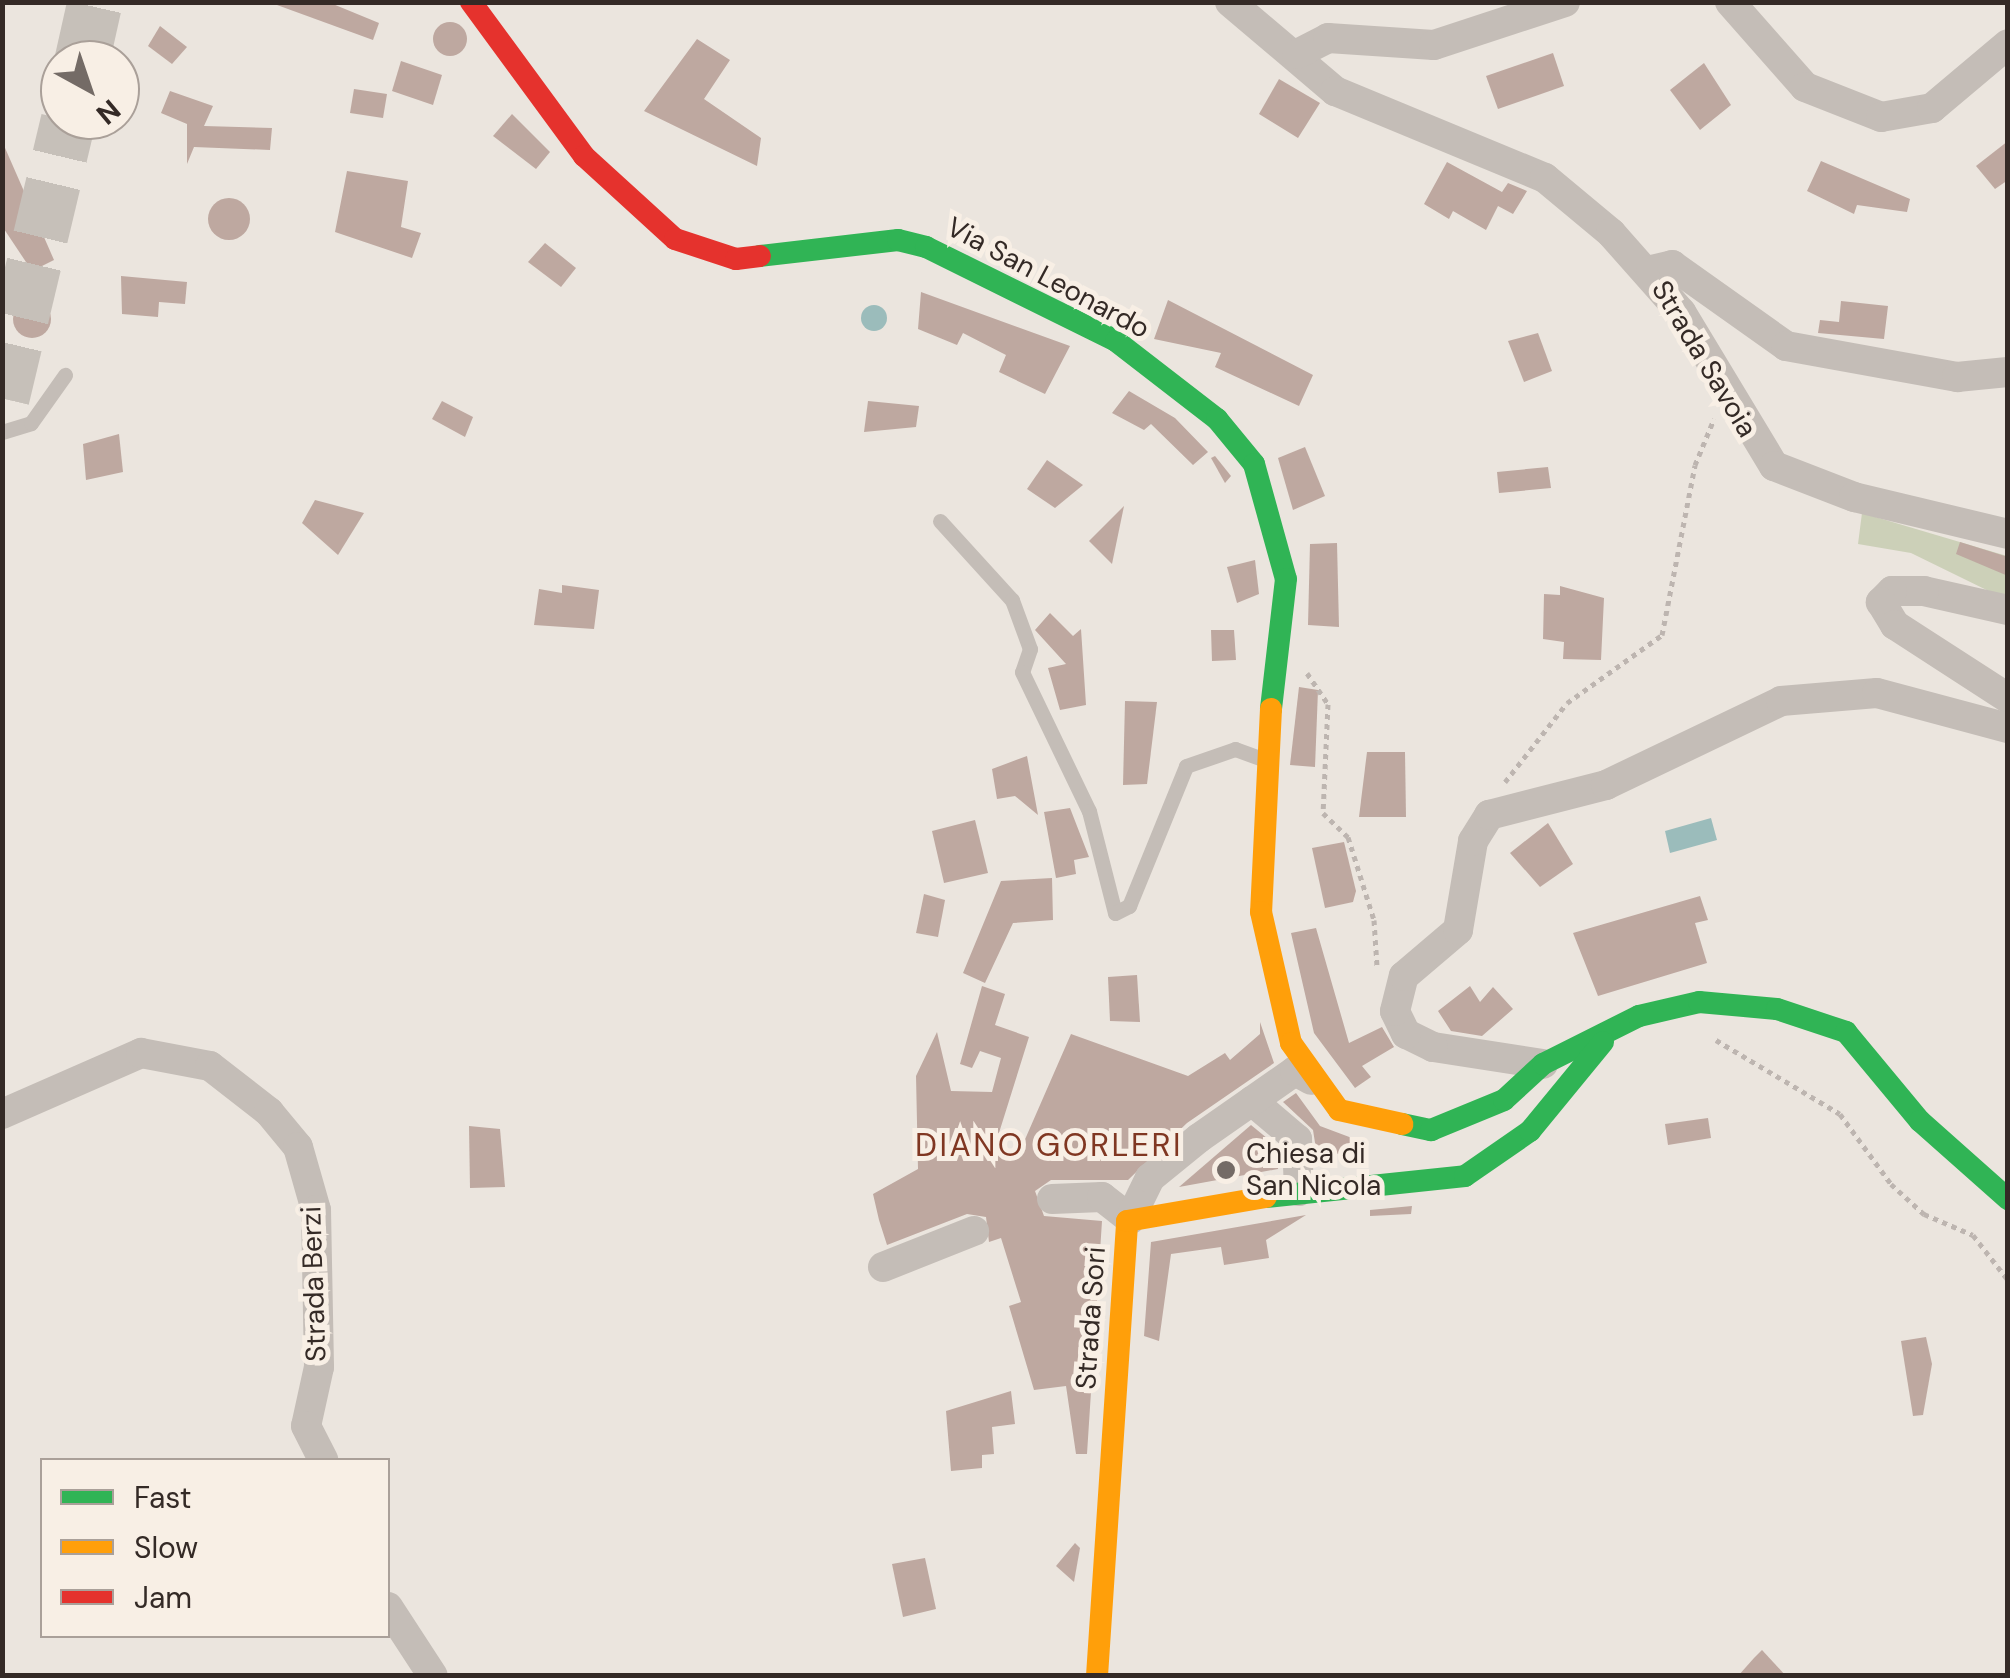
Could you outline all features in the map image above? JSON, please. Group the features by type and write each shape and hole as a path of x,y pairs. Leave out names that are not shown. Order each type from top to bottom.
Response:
{"main road":[{"name":"Via San Leonardo","path":"471,2 584,156 675,239 736,259 898,240 926,247 1116,342 1176,385 1254,464 1286,580 1265,760 1261,912 1274,988 1311,1080 1339,1110 1430,1130 1504,1100 1544,1064 1616,1028 1699,1002 1778,1009 1846,1032 1920,1121 2008,1199"},
{"name":"Strada Sori","path":"1097,1676 1130,1218 1299,1191 1465,1176 1498,1161 1616,1028"}],"street":[{"name":"Strada Savoia","path":"1230,2 1297,54 1335,91 1407,127 1546,178 1651,270 1728,400 1774,466 1799,480 2008,534"},
{"path":"1297,54 1328,38 1434,46 1565,2"},
{"path":"1730,2 1804,88 1881,117 1932,108 2008,44"},
{"path":"1651,270 1672,265 1786,346 1957,377 2008,372"},
{"path":"2008,610 1924,590 1892,591 1882,602 1895,626 2008,698"},
{"path":"1544,1064 1464,1058 1406,1034 1396,991 1458,930 1474,841 1488,816 1505,808 1606,785 1781,701 1877,694 2008,728"},
{"name":"Strada Berzi","path":"2,1114 141,1053 210,1066 269,1112 298,1147 316,1210 319,1367 306,1426 322,1458"},
{"path":"1052,1199 1102,1197 1130,1218 1150,1178 1295,1071 1311,1080"},
{"path":"1252,1101 1298,1139 1299,1191"},
{"path":"883,1267 974,1231"},
{"path":"390,1610 433,1676"}],"lane":[{"path":"2,432 31,423 64,374"},
{"path":"940,522 1012,600 1030,649 1022,672 1089,811 1116,914 1129,906 1186,766 1236,748 1265,760"}],"path":[{"path":"1505,808 1502,785 1567,703 1662,635 1695,465 1728,400"},
{"path":"1278,648 1321,684 1328,704 1324,813 1348,837 1374,920 1380,985 1396,991"},
{"path":"1700,1034 1840,1114 1891,1184 1924,1214 1974,1235 2008,1280"}],"green space":[{"path":"1862,513 2007,556 2007,600 1911,553 1858,544"}],"water":[{"path":"874,305 883,309 887,318 883,327 874,331 865,327 861,318 865,309"},
{"path":"1711,818 1717,840 1670,853 1665,831"}],"building":[{"path":"328,2 379,23 373,40 277,5"},
{"path":"450,22 462,27 467,39 462,51 450,56 438,51 433,39 438,27"},
{"path":"160,26 187,47 172,64 148,46"},
{"path":"697,39 730,60 704,99 761,138 757,166 644,111"},
{"path":"1553,53 1564,86 1498,109 1486,76"},
{"path":"401,61 442,75 433,105 392,91"},
{"path":"1704,63 1731,105 1700,130 1670,90"},
{"path":"1279,79 1320,103 1298,138 1259,114"},
{"path":"354,89 387,94 383,118 350,113"},
{"path":"170,91 213,106 204,126 272,128 270,150 194,147 187,164 187,124 161,113"},
{"path":"512,114 550,152 536,169 493,136"},
{"path":"2,141 54,260 32,271 2,226"},
{"path":"2008,141 2008,180 1995,189 1976,166"},
{"path":"1821,161 1910,199 1907,212 1857,205 1854,214 1807,191"},
{"path":"1447,162 1502,192 1508,183 1527,191 1513,214 1498,206 1486,230 1453,211 1449,219 1424,204"},
{"path":"347,171 408,181 401,227 421,233 412,258 335,232"},
{"path":"229,198 244,204 250,219 244,234 229,240 214,234 208,219 214,204"},
{"path":"545,243 576,268 561,287 528,262"},
{"path":"121,276 187,282 185,304 159,302 158,317 122,314"},
{"path":"921,292 1070,346 1045,394 999,372 1006,355 963,333 957,345 918,329"},
{"path":"32,300 45,306 51,319 45,332 32,338 19,332 13,319 19,306"},
{"path":"1168,300 1313,375 1299,406 1215,367 1221,353 1154,339"},
{"path":"1841,301 1888,306 1884,339 1818,333 1820,320 1839,322"},
{"path":"1538,333 1552,371 1524,382 1508,341"},
{"path":"1129,391 1175,418 1208,452 1193,465 1151,424 1144,430 1112,413"},
{"path":"442,401 473,417 465,437 432,419"},
{"path":"868,401 919,406 916,427 864,432"},
{"path":"119,434 123,472 86,480 83,444"},
{"path":"1305,447 1325,496 1293,510 1278,458"},
{"path":"1215,456 1231,476 1225,483 1211,458"},
{"path":"1047,460 1083,485 1055,508 1027,489"},
{"path":"1548,467 1551,488 1499,493 1497,472"},
{"path":"315,500 364,513 338,555 302,523"},
{"path":"1124,506 1112,564 1089,541"},
{"path":"1960,542 2008,557 2008,576 1956,554"},
{"path":"1337,543 1339,627 1308,625 1310,544"},
{"path":"1255,560 1259,594 1237,603 1227,567"},
{"path":"562,585 599,590 594,629 534,625 539,589 562,593"},
{"path":"1560,586 1604,598 1601,660 1563,659 1564,642 1543,639 1544,594 1560,595"},
{"path":"1050,613 1073,636 1081,629 1086,705 1060,710 1048,668 1066,664 1035,630"},
{"path":"1211,630 1234,630 1236,660 1212,661"},
{"path":"1299,687 1318,690 1315,767 1290,765"},
{"path":"1125,701 1157,702 1147,784 1123,785"},
{"path":"1367,752 1405,752 1406,817 1359,817"},
{"path":"1027,756 1038,815 1015,796 997,799 992,769"},
{"path":"1070,808 1089,857 1074,860 1076,874 1056,878 1044,812"},
{"path":"975,820 988,873 944,883 932,831"},
{"path":"1548,823 1573,864 1540,887 1510,853"},
{"path":"1344,842 1356,891 1353,902 1325,908 1312,848"},
{"path":"1052,878 1053,920 1013,923 985,983 963,973 1001,881"},
{"path":"924,894 945,900 938,937 916,933"},
{"path":"1700,896 1708,920 1695,923 1707,963 1598,996 1573,933"},
{"path":"1316,928 1349,1043 1382,1027 1394,1047 1362,1066 1371,1077 1355,1088 1314,1033 1291,933"},
{"path":"1137,975 1140,1022 1110,1021 1108,977"},
{"path":"982,986 1005,994 995,1025 1029,1037 993,1152 1016,1160 1071,1034 1188,1076 1225,1053 1230,1060 1260,1034 1260,1022 1274,1063 1187,1123 1128,1180 1051,1180 1035,1191 1044,1216 1102,1221 1087,1454 1076,1454 1066,1386 1034,1390 1009,1306 1021,1302 1001,1238 989,1242 986,1217 967,1214 887,1245 873,1194 918,1169 916,1076 937,1032 951,1091 992,1092 1001,1058 980,1051 972,1068 960,1064"},
{"path":"1470,986 1480,1002 1493,987 1513,1009 1482,1036 1451,1031 1438,1011"},
{"path":"1296,1093 1320,1126 1352,1138 1348,1156 1316,1149 1313,1130 1283,1102"},
{"path":"1708,1118 1711,1138 1668,1145 1665,1124"},
{"path":"1251,1125 1279,1148 1278,1169 1179,1187"},
{"path":"469,1126 500,1129 505,1187 470,1188"},
{"path":"1412,1206 1411,1214 1370,1216 1370,1210"},
{"path":"1306,1215 1266,1240 1269,1258 1224,1265 1221,1247 1171,1254 1159,1341 1144,1336 1151,1242"},
{"path":"1926,1337 1932,1364 1923,1415 1913,1416 1901,1341"},
{"path":"1011,1391 1015,1424 992,1427 994,1454 982,1455 982,1468 951,1471 946,1411"},
{"path":"1075,1543 1080,1548 1074,1582 1056,1566"},
{"path":"925,1558 936,1609 903,1617 892,1564"},
{"path":"1762,1650 1786,1676 1738,1676"}],"tunnel":[{"path":"86,40 95,2"},
{"path":"2,398 63,140"}],"traffic: fast":[{"path":"760,256 898,240 926,247 1116,341 1217,419 1254,464 1286,579 1271,709"},
{"path":"1402,1124 1431,1130 1504,1100 1543,1064 1639,1016 1699,1002 1777,1009 1846,1032 1920,1121 2008,1199"},
{"path":"1266,1197 1465,1176 1530,1131 1603,1042"}],"traffic: slow":[{"path":"1271,709 1261,912 1291,1043 1339,1110 1402,1124"},
{"path":"1097,1676 1127,1221 1266,1197"}],"traffic: jam":[{"path":"471,2 584,156 675,239 736,259 760,256"}],"place":[{"name":"Chiesa di San Nicola","path":"1226,1170"}],"district":[{"name":"DIANO GORLERI","path":"1049,1145"}]}
